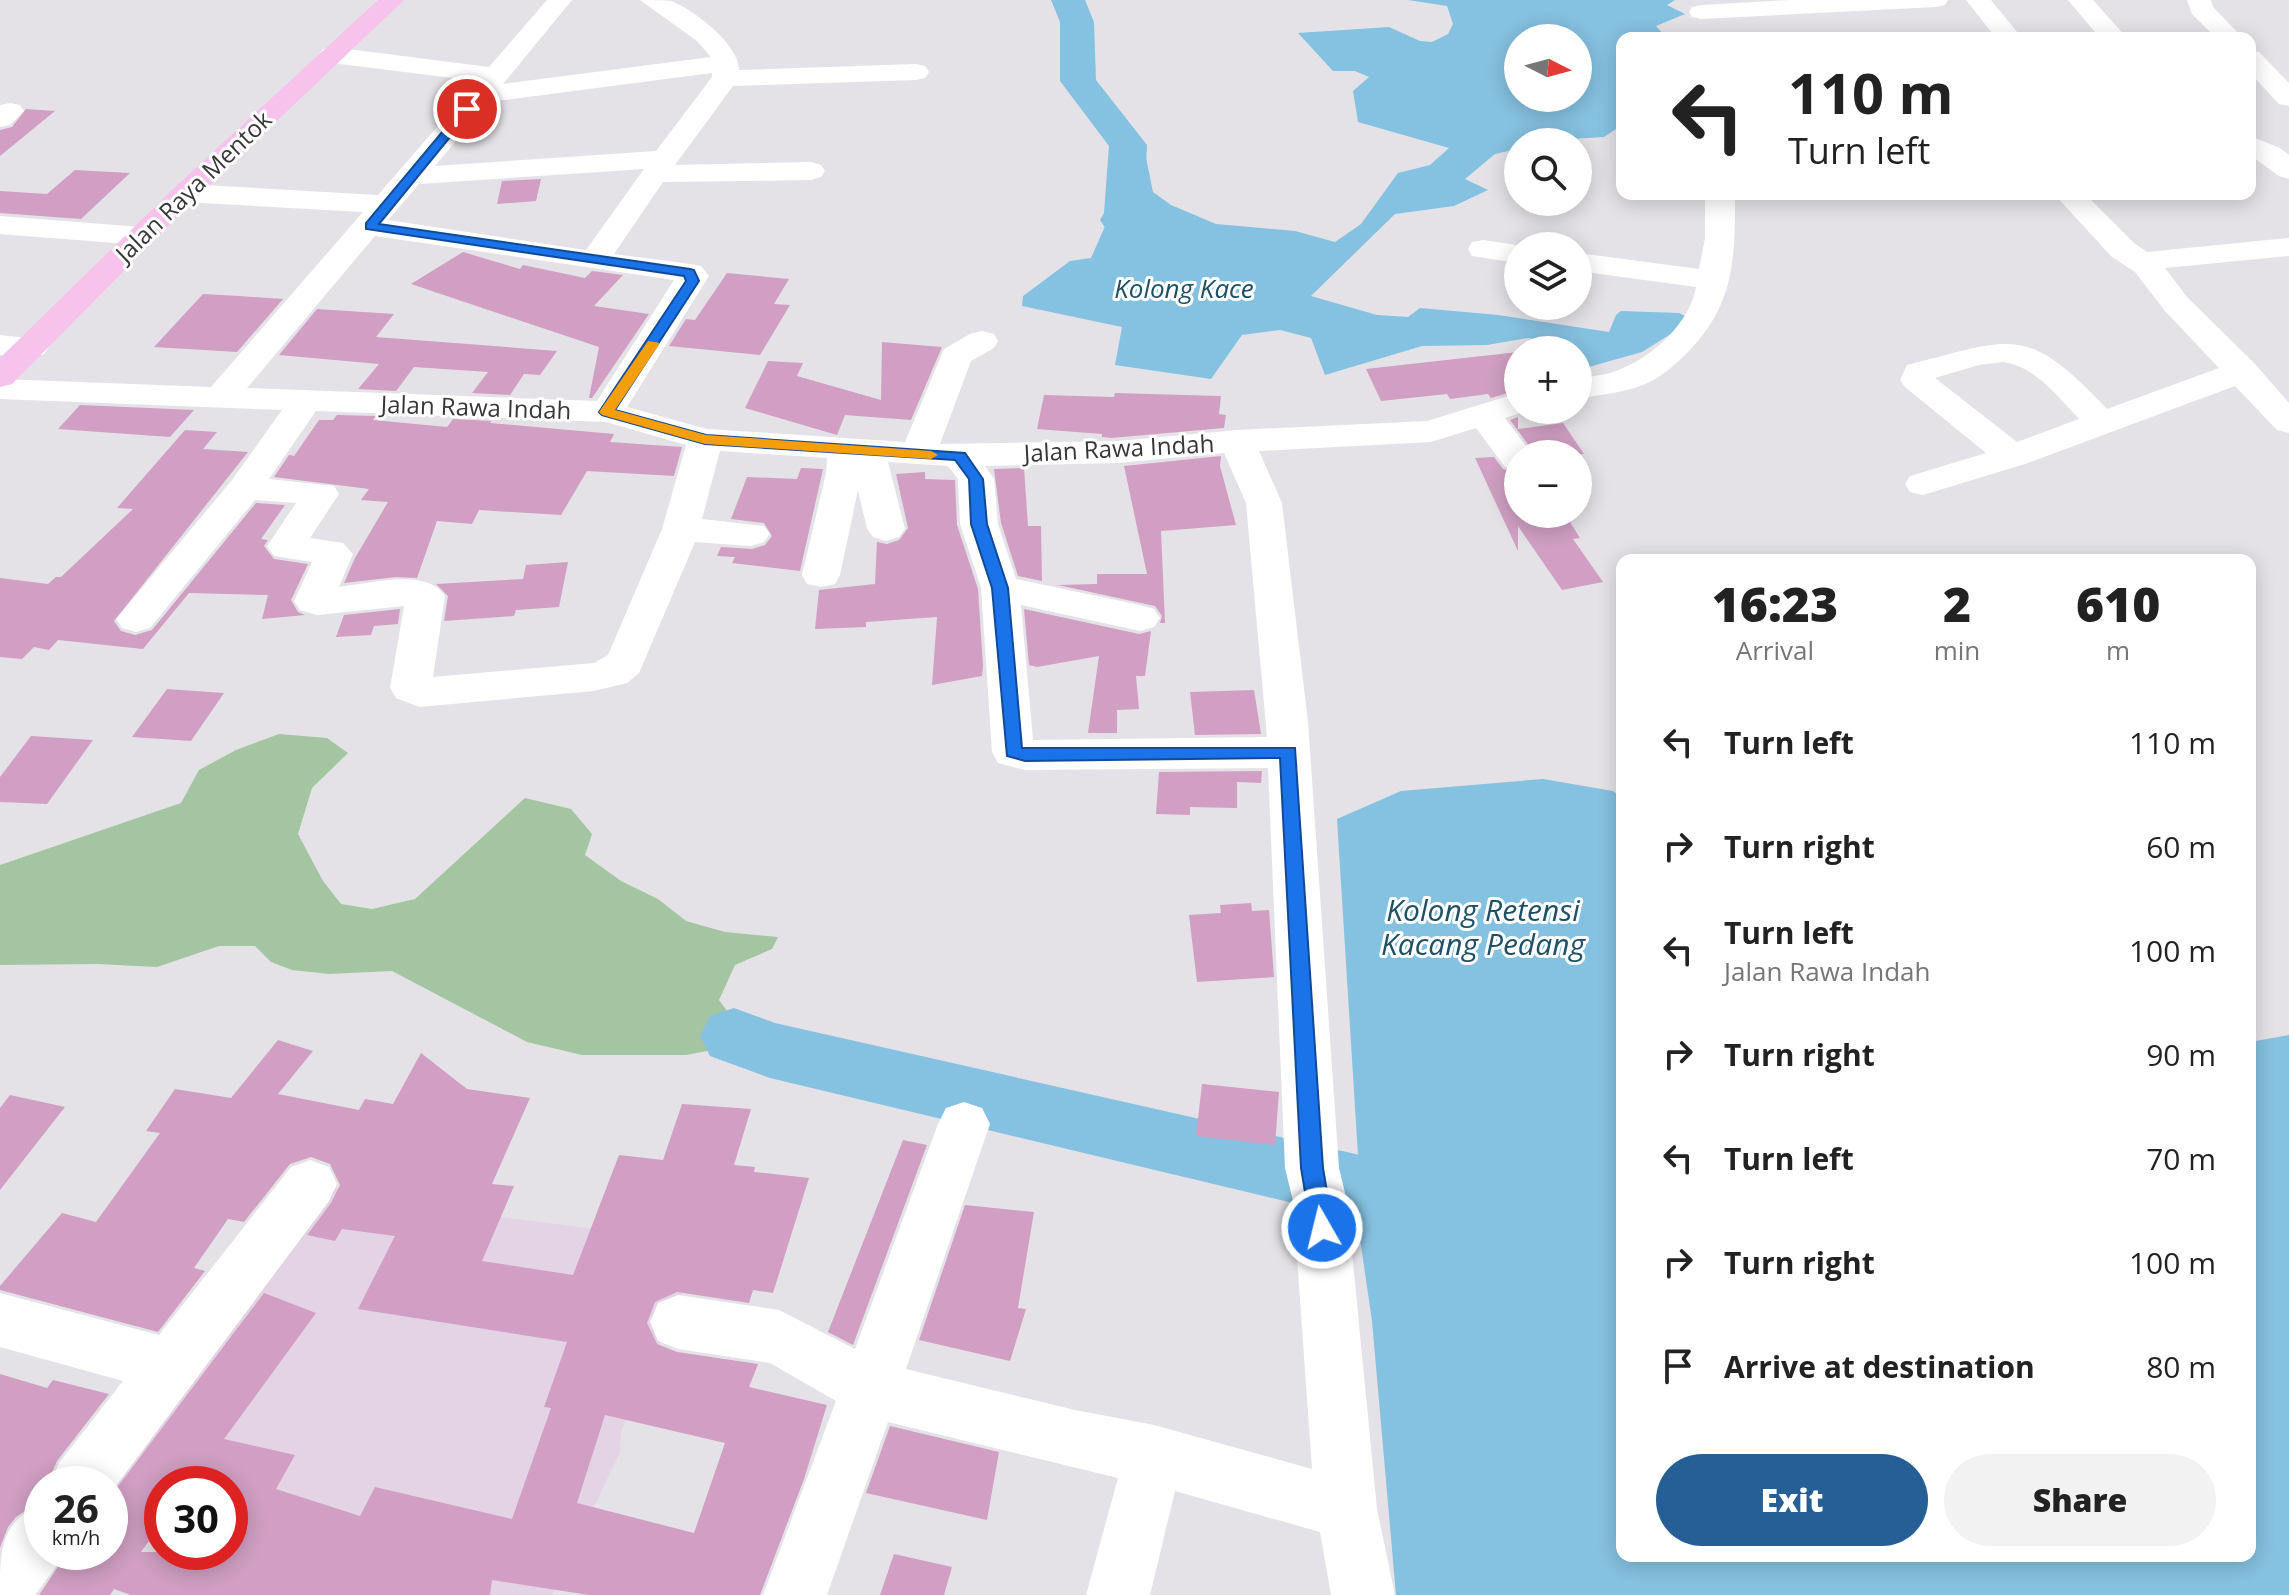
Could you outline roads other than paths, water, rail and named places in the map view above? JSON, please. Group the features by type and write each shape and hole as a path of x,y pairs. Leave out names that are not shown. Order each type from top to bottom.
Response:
{"highway":[{"name":"Jalan Raya Mentok","path":"0,377 16,346 141,236 392,0"}],"street":[{"path":"221,397 560,0"},
{"path":"594,261 725,70 719,48 652,0"},
{"path":"1708,32 1697,6 1936,0"},
{"path":"1978,0 2004,32"},
{"path":"2080,0 2109,32"},
{"path":"2199,0 2201,9 2224,32"},
{"path":"1832,3 1839,32"},
{"path":"332,55 487,86 725,70 916,72"},
{"path":"2256,67 2280,102"},
{"path":"2256,147 2289,170"},
{"path":"411,176 660,166 811,171"},
{"path":"185,193 378,215 594,261 690,273 693,276 607,412"},
{"path":"1592,386 1628,379 1664,359 1693,328 1710,298 1720,238 1720,200"},
{"path":"2075,200 2123,250 2146,265 2176,304 2243,371 2289,423"},
{"path":"0,225 141,236"},
{"path":"2146,265 2152,260 2289,247"},
{"path":"1483,249 1504,252"},
{"path":"1592,274 1711,280"},
{"path":"918,455 956,356 982,341"},
{"path":"2012,456 1917,380 1919,372 1995,353 2019,354 2047,369 2101,423"},
{"path":"1923,484 2012,456 2243,371"},
{"name":"Jalan Rawa Indah","path":"0,389 304,403 607,412 705,439 959,456 1118,452 1237,441 1431,431 1504,409"},
{"path":"136,619 245,488 304,403"},
{"path":"1485,416 1504,441"},
{"path":"245,488 321,494 286,546 334,554 314,601 417,592 425,596 411,688 419,693 613,673 625,663 681,529 705,439"},
{"path":"1237,441 1264,503 1289,752 1316,1184 1346,1509 1363,1595"},
{"path":"856,449 886,529"},
{"path":"821,575 841,487 856,449"},
{"path":"959,456 976,479 979,524 1000,588 1013,752 1025,755 1289,752"},
{"path":"681,529 751,534"},
{"path":"1000,588 1140,618"},
{"path":"795,1595 964,1124"},
{"path":"94,1466 310,1184"},
{"path":"0,1320 170,1366"},
{"path":"678,1322 779,1337 870,1389 1075,1440 1154,1455 1346,1509"},
{"path":"1118,1595 1154,1455"},
{"path":"0,1589 24,1558"}],"water":[{"name":"Kolong Kace","path":"1408,0 1675,0 1667,5 1685,14 1656,26 1662,32 1616,32 1616,129 1604,137 1592,138 1592,128 1504,128 1504,152 1495,154 1465,179 1488,190 1454,206 1395,214 1311,296 1377,315 1408,317 1420,308 1498,315 1504,316 1504,320 1531,320 1609,332 1621,311 1679,313 1691,319 1685,325 1642,352 1592,366 1592,336 1504,336 1504,342 1487,345 1422,346 1325,375 1311,338 1280,330 1242,335 1211,379 1115,365 1122,327 1022,306 1023,296 1070,261 1091,258 1106,224 1112,143 1138,135 1143,143 1153,192 1171,205 1216,224 1295,231 1335,242 1361,224 1398,173 1430,165 1449,148 1358,122 1353,91 1369,77 1355,71 1333,71 1298,33 1389,27 1420,41 1432,42 1448,34 1453,24 1447,6"},
{"name":"Kolong Retensi Kacang Pedang","path":"1543,779 1616,793 1616,1562 2256,1562 2256,1041 2289,1035 2289,1595 1396,1595 1372,1321 1360,1239 1360,1187 1337,819 1401,791"}],"waterway":[{"path":"1068,0 1077,22 1078,81 1128,145 1124,213 1120,220"},
{"path":"734,1036 770,1050 1360,1187"}]}
